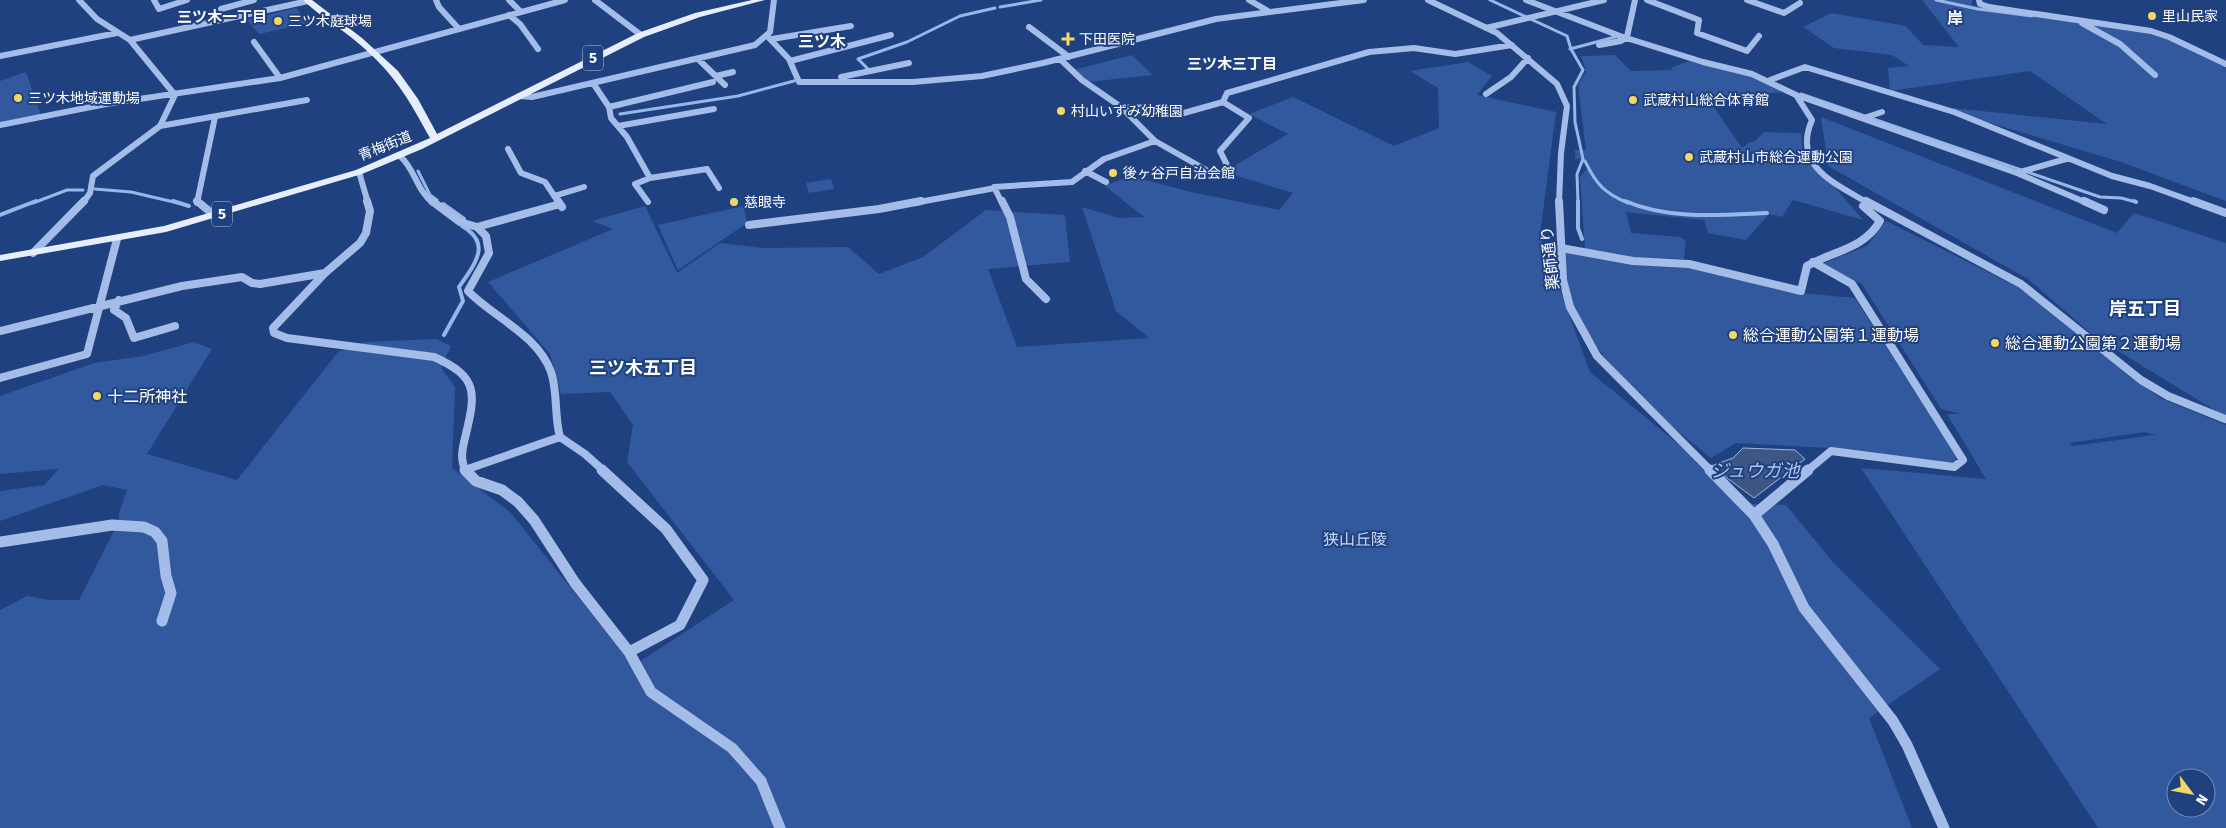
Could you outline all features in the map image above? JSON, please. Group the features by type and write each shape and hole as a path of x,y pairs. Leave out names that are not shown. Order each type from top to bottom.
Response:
{"main road":[{"name":"青梅街道","path":"0,258 117,239 216,216 359,172 400,156 641,36 693,17 760,0"},
{"path":"308,1 375,53 405,86 435,139"}],"street":[{"path":"80,1 87,0"},
{"path":"154,0 159,9 187,0"},
{"path":"221,9 254,0"},
{"path":"436,0 439,7 459,29"},
{"path":"509,0 521,12"},
{"path":"0,125 174,93 280,78 566,0"},
{"path":"596,0 641,36"},
{"path":"770,38 773,29 774,0"},
{"path":"1249,0 1268,11"},
{"path":"770,38 790,61 799,82 831,80 920,83 954,80 1060,59 1195,23 1268,11 1314,8 1364,0"},
{"name":"薬師通り","path":"1428,0 1486,28 1512,45 1557,84 1567,106 1561,153 1559,214 1564,280 1570,307 1597,356 1754,515 1773,544 1804,608 1893,721 1907,745 1944,828"},
{"path":"1526,0 1554,12 1676,54 1770,80 1796,95 1867,117 2017,173 2104,210"},
{"path":"1486,28 1604,0"},
{"path":"1599,45 1621,41 1627,37 1635,0"},
{"path":"1646,0 1699,20 1697,33 1747,51 1760,36"},
{"path":"1747,0 1784,13 1800,3"},
{"path":"1979,0 1980,4 1989,7 2151,31 2169,37 2226,64"},
{"path":"33,253 77,210 90,193 93,176 101,168 131,149 160,126 175,95 130,40 116,33 97,19 80,1"},
{"path":"130,40 308,1"},
{"path":"510,15 520,24 538,49"},
{"path":"2076,19 2120,44 2155,75"},
{"path":"519,96 532,97 699,60 756,45 770,38 851,26"},
{"path":"1029,27 1069,57"},
{"path":"0,56 116,33"},
{"path":"790,61 892,35"},
{"path":"254,42 280,78"},
{"path":"1223,102 1227,94 1298,71 1369,52 1414,48 1455,54 1512,45"},
{"path":"1448,59 1455,54"},
{"path":"1486,94 1511,77 1528,58"},
{"path":"1060,59 1082,80 1121,107 1155,141 1208,171"},
{"path":"699,60 714,79 725,85"},
{"path":"831,80 909,63"},
{"path":"1770,80 1805,67 1954,112 2026,140 2066,159 2226,213"},
{"path":"608,107 714,79 733,72"},
{"path":"593,83 608,107 611,118 618,126 650,178"},
{"path":"1561,248 1633,261 1689,264 1801,291 1807,266 1862,244 1880,221 1821,173 1808,156 1805,136 1812,120 1796,95"},
{"path":"160,126 307,100"},
{"path":"1121,107 1150,108 1184,113 1223,102 1249,118 1220,151 1227,165"},
{"path":"618,126 714,109"},
{"path":"1867,117 1882,112"},
{"path":"215,117 197,203 216,216"},
{"path":"749,225 879,209 1024,183 1064,184 1072,182 1085,170 1104,159 1155,141"},
{"path":"477,227 561,205 545,182 521,173 508,149"},
{"path":"400,156 408,163 424,196 460,222 477,227 486,236 488,253 468,291 475,300 527,340 548,365 555,390 555,415 560,438 585,454 666,529 703,580 680,625 628,652"},
{"path":"2017,173 2066,159"},
{"path":"648,202 635,184 650,178 707,169 719,188"},
{"path":"1085,170 1106,182"},
{"path":"359,172 370,211 366,233 360,243 325,273 273,328 274,333 287,338 434,357 452,365 468,378 472,390 468,427 461,456 466,470 476,481 502,490 518,502 534,520 576,583 628,652 651,692 732,748 761,781 780,828"},
{"path":"1840,187 1894,218 2015,280 2044,301 2141,380 2168,396 2225,419"},
{"path":"554,196 584,188"},
{"path":"995,188 1010,217 1026,279 1046,299"},
{"path":"0,378 87,354 98,305 112,264 117,239"},
{"path":"1754,515 1831,451 1954,467 1963,460 1852,284 1813,262"},
{"path":"0,331 118,300 182,286 242,277 252,283 260,284 325,273"},
{"path":"118,300 114,310 126,318 134,338 175,326"},
{"path":"466,470 560,438"},
{"path":"0,542 112,525 144,527 162,541 171,594 162,621"}],"green space":[{"path":"1922,0 1972,0 1972,5 2160,35 2226,61 2226,201 2121,162 1967,116 1952,108 2107,124 2030,71 1890,91 1888,68 1909,66 1892,55 1834,48 1803,27 1831,13 1906,26 1923,45 1959,47"},
{"name":"三ツ木庭球場","path":"296,8 309,23 259,34 247,20"},
{"path":"1132,55 1153,75 1088,82 1073,70"},
{"name":"武蔵村山市総合運動公園","path":"1615,55 1631,71 1672,70 1671,68 1689,61 1754,77 1789,92 1707,97 1742,148 1750,142 1754,142 1764,132 1801,133 1803,155 1817,173 1832,184 1863,220 1793,200 1782,217 1769,214 1746,240 1708,233 1704,220 1626,212 1631,233 1680,237 1686,241 1684,259 1632,258 1585,250 1580,177 1588,167 1587,160 1575,159 1575,150 1586,150 1578,85 1586,71 1581,56"},
{"name":"狭山丘陵","path":"1468,62 1492,76 1477,95 1556,112 1540,234 1590,372 1752,504 1786,505 1833,562 1940,669 1869,718 1912,828 0,828 0,610 27,596 50,600 79,600 119,521 119,513 127,490 103,485 0,521 0,491 44,485 59,469 0,474 0,396 94,363 143,356 194,342 212,349 147,454 237,480 338,352 365,342 437,339 451,346 441,368 455,387 452,468 511,513 633,666 734,600 627,462 633,425 610,392 561,394 550,354 488,282 613,229 592,221 645,206 677,273 720,243 765,248 848,247 879,274 923,257 986,210 1065,215 1070,262 988,269 1017,347 1149,338 1116,311 1082,207 1119,218 1144,217 1105,186 1130,176 1191,192 1279,210 1293,193 1224,172 1288,134 1249,114 1293,97 1394,146 1439,128 1438,88 1410,71"},
{"name":"三ツ木地域運動場","path":"26,72 41,115 0,123 0,81"},
{"path":"1821,117 2117,233 2134,213 2226,243 2226,417 2095,337 2028,279 1828,166"},
{"path":"831,179 834,189 809,193 806,183"},
{"path":"744,206 747,223 678,270 658,225"},
{"path":"1886,221 2020,288 2160,398 2226,425 2226,828 2098,828 1861,468 1986,479 1947,414 1961,414 1941,409 1862,284 1820,265 1867,246","holes":["2145,432 2155,435 2073,446 2069,443"]},
{"name":"総合運動公園第１運動場","path":"1556,249 1631,263 1688,266 1790,292 1855,298 1957,458 1950,464 1831,448 1736,443 1711,458 1651,409 1605,358 1572,311 1561,278"}],"water":[{"name":"ジュウガ池","path":"1743,448 1795,450 1805,459 1754,498 1711,466 1733,458"}],"waterway":[{"path":"1000,7 1041,0"},
{"path":"1490,0 1567,36 1571,49"},
{"path":"1936,0 1978,9 2032,16"},
{"path":"869,70 858,59 907,42 960,16 995,8"},
{"path":"1571,49 1615,37"},
{"path":"1571,49 1583,70 1574,87 1575,122 1582,161"},
{"path":"620,114 738,96 794,81"},
{"path":"1801,94 2100,197 2121,198 2136,202 2134,201"},
{"path":"1578,203 1577,174 1582,161"},
{"path":"1582,161 1585,161 1593,176 1602,187 1628,203"},
{"path":"418,171 430,195 437,200"},
{"path":"95,189 131,192 178,203"},
{"path":"33,203 67,190 83,190"},
{"path":"0,215 36,201"},
{"path":"173,201 189,206"},
{"path":"1625,201 1642,207 1677,214 1767,213"},
{"path":"1578,203 1578,228 1582,239"},
{"path":"443,204 464,219"},
{"path":"444,335 463,301 459,287 475,263 478,255 479,247 477,240 462,226"}],"place":[{"name":"里山民家","path":"2152,16"},
{"name":"三ツ木庭球場","path":"278,21"},
{"name":"下田医院","path":"1068,39"},
{"name":"三ツ木地域運動場","path":"18,98"},
{"name":"武蔵村山総合体育館","path":"1633,100"},
{"name":"村山いずみ幼稚園","path":"1061,111"},
{"name":"武蔵村山市総合運動公園","path":"1689,157"},
{"name":"後ヶ谷戸自治会館","path":"1113,173"},
{"name":"慈眼寺","path":"734,202"},
{"name":"総合運動公園第１運動場","path":"1733,335"},
{"name":"総合運動公園第２運動場","path":"1995,343"},
{"name":"十二所神社","path":"97,396"}],"district":[{"name":"三ツ木一丁目","path":"222,17"},
{"name":"岸","path":"1955,18"},
{"name":"三ツ木","path":"822,41"},
{"name":"三ツ木三丁目","path":"1232,64"},
{"name":"岸五丁目","path":"2145,309"},
{"name":"三ツ木五丁目","path":"643,368"}]}
